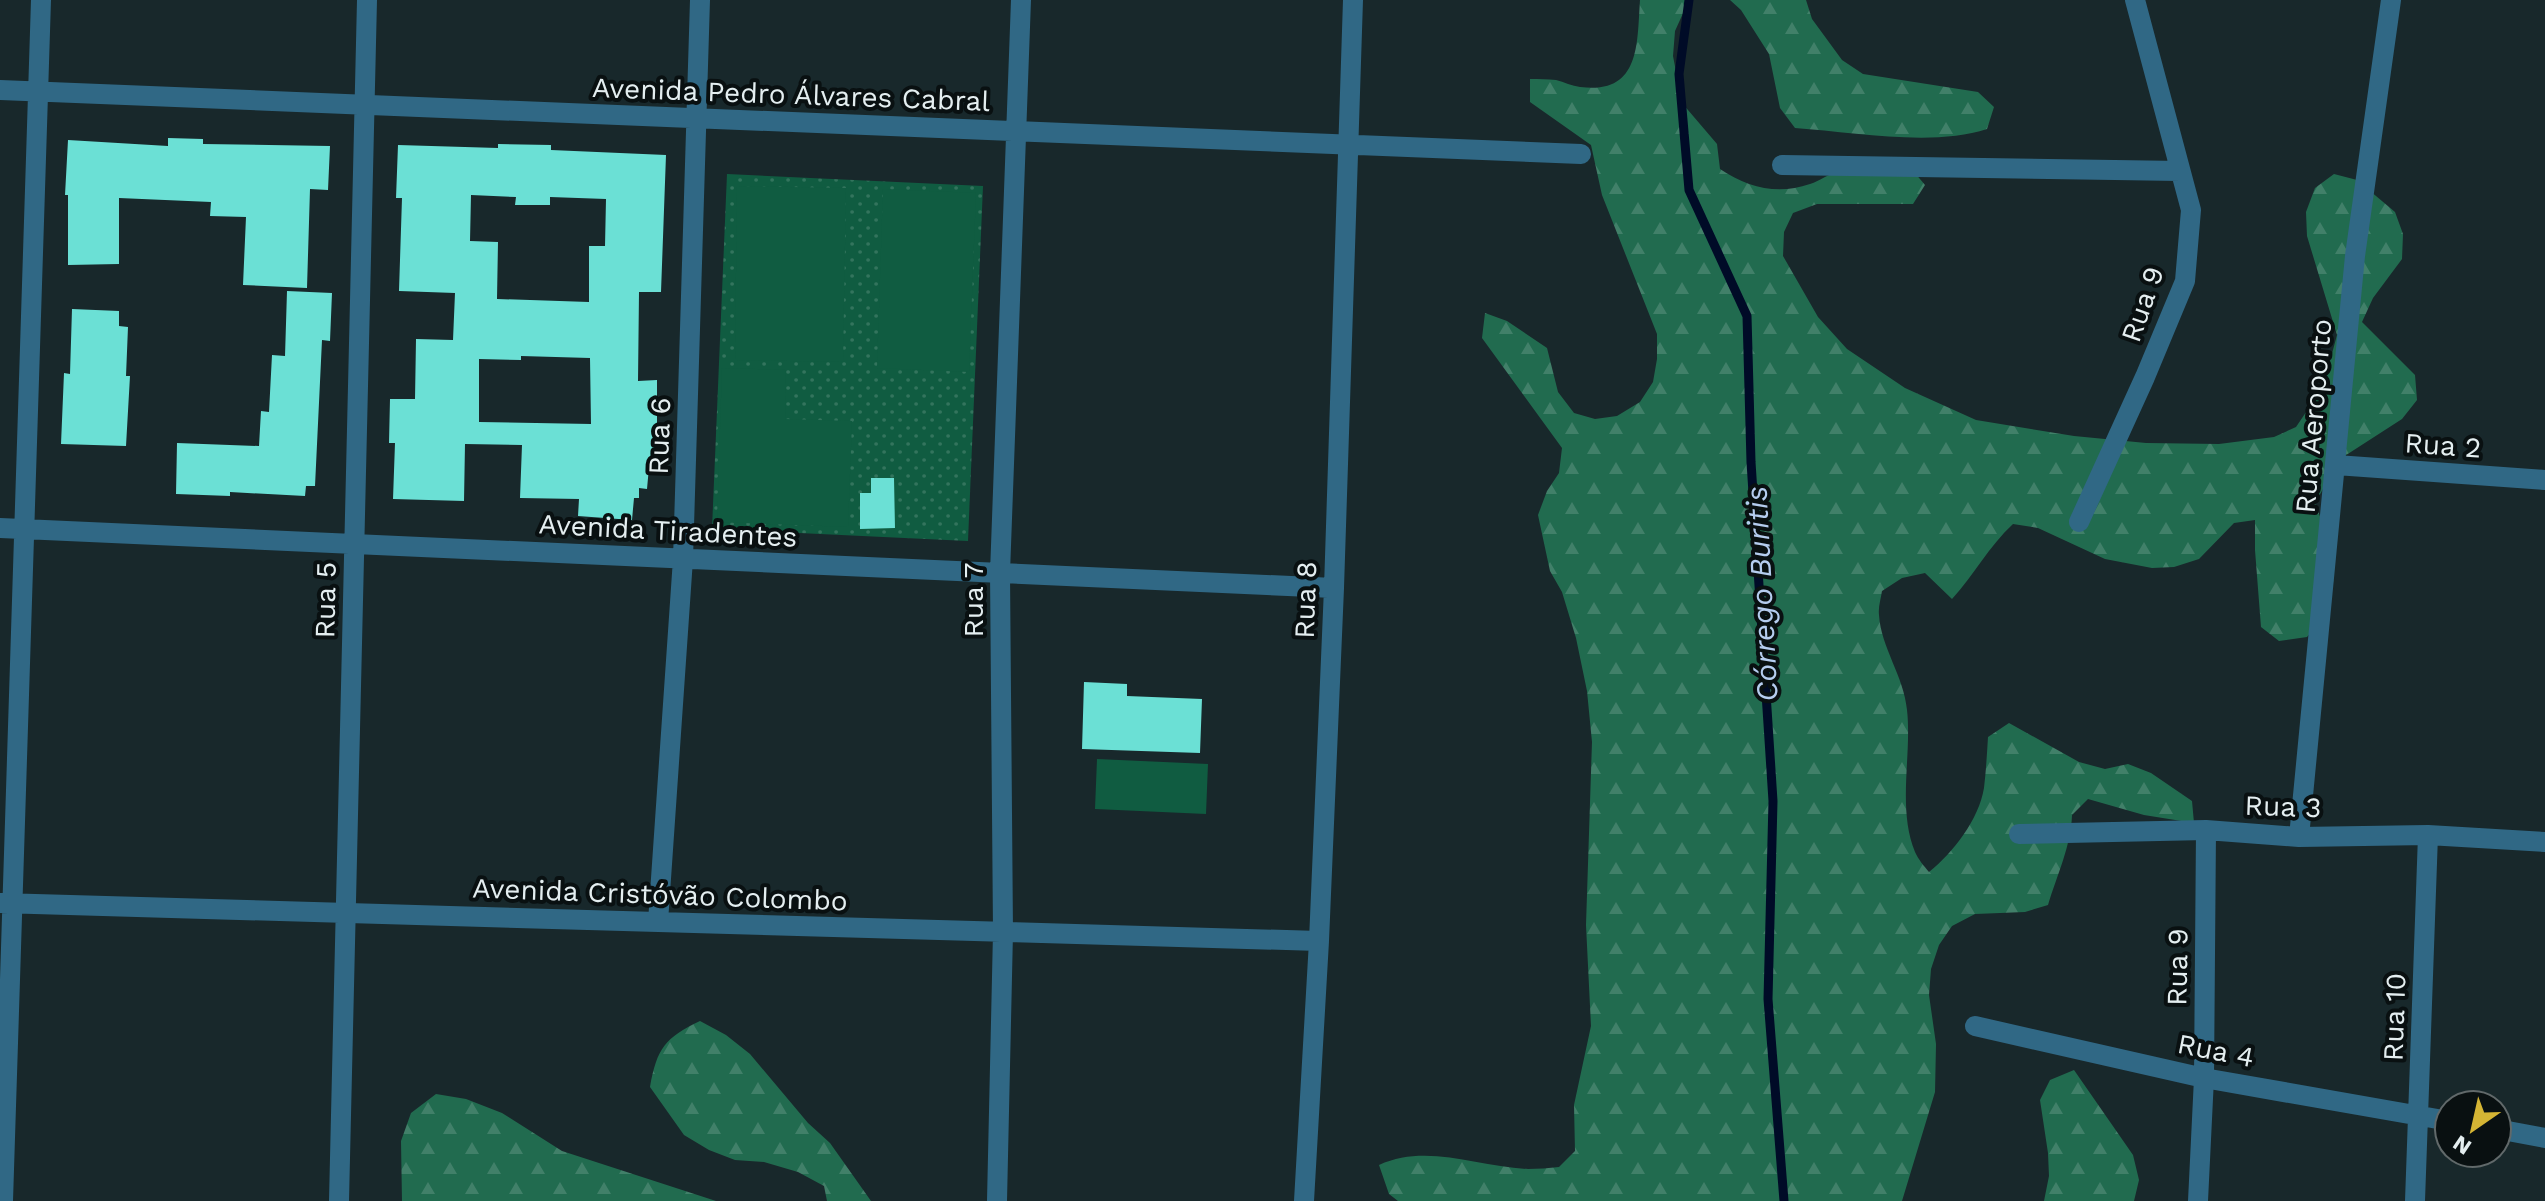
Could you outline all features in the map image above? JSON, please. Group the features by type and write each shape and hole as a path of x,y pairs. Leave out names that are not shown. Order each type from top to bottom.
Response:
{"street":[{"path":"3,1201 6,903 25,529 41,0"},
{"name":"Rua 5","path":"339,1201 367,0"},
{"name":"Rua 6","path":"658,922 683,559 700,0"},
{"name":"Rua 7","path":"997,1201 1003,932 1000,573 1021,0"},
{"name":"Rua 8","path":"1304,1201 1334,588 1353,0"},
{"name":"Rua 9","path":"2079,522 2185,281 2191,210 2135,0"},
{"name":"Rua Aeroporto","path":"2299,837 2355,256 2391,0"},
{"name":"Avenida Pedro Álvares Cabral","path":"0,90 1581,154"},
{"path":"1782,165 2180,171"},
{"name":"Rua 2","path":"2336,465 2545,480"},
{"name":"Avenida Tiradentes","path":"0,528 1334,588"},
{"name":"Rua 9","path":"2198,1201 2204,1078 2206,830"},
{"name":"Rua 3","path":"2019,834 2206,830 2299,837 2428,835 2545,842"},
{"name":"Rua 10","path":"2415,1201 2428,835"},
{"name":"Avenida Cristóvão Colombo","path":"6,903 1319,941"},
{"name":"Rua 4","path":"1975,1026 2204,1078 2433,1118"},
{"path":"2513,1132 2545,1138"}],"green space":[{"path":"1640,0 1689,0 1675,31 1673,56 1682,103 1717,144 1720,169 1752,185 1786,189 1810,184 1835,173 1909,166 1925,185 1913,204 1817,204 1793,213 1784,232 1783,256 1818,317 1847,349 1905,388 1976,420 2074,436 2146,443 2219,444 2274,437 2296,427 2323,387 2337,335 2307,236 2306,212 2315,188 2334,174 2357,180 2395,212 2403,234 2402,259 2373,298 2362,322 2415,375 2417,400 2402,419 2340,459 2315,503 2328,540 2334,572 2328,603 2307,637 2279,641 2261,627 2255,520 2234,523 2199,559 2174,567 2152,568 2105,559 2038,528 2013,524 1952,599 1925,573 1902,578 1882,591 1879,609 1881,627 1902,685 1907,710 1907,818 1916,855 1929,872 1956,845 1977,812 1984,788 1988,737 2009,723 2079,762 2105,769 2128,764 2151,773 2192,801 2194,823 2144,815 2088,799 2072,815 2066,849 2048,905 2025,912 1975,914 1952,926 1939,945 1931,969 1929,995 1936,1044 1935,1092 1902,1201 1398,1201 1389,1194 1379,1165 1397,1159 1434,1156 1528,1169 1559,1167 1575,1151 1574,1105 1591,1026 1586,925 1592,742 1587,691 1576,638 1562,592 1550,571 1538,515 1547,491 1559,473 1562,448 1482,338 1485,313 1507,321 1547,348 1558,392 1574,413 1595,419 1617,416 1640,402 1653,382 1657,334 1602,195 1591,145 1530,102 1530,79 1600,87 1615,83 1625,74 1636,49"},
{"path":"1730,0 1806,0 1812,19 1842,60 1863,74 1978,92 1994,107 1987,129 1918,138 1795,128 1780,108 1769,54 1741,10"},
{"path":"727,174 983,186 968,541 712,529"},
{"path":"737,186 846,188 843,362 735,360"},
{"path":"883,189 976,193 969,372 877,368"},
{"path":"722,368 786,370 785,419 852,421 848,527 717,522"},
{"path":"1097,759 1208,764 1206,814 1095,809"},
{"path":"700,1021 726,1035 750,1054 808,1123 830,1143 871,1201 827,1201 824,1186 798,1172 764,1162 735,1160 709,1150 684,1135 650,1087 664,1046 678,1033"},
{"path":"2074,1070 2133,1155 2139,1180 2134,1201 2044,1201 2049,1176 2040,1100 2050,1080"},
{"path":"436,1094 466,1099 502,1113 562,1151 716,1201 402,1201 401,1141 411,1113"}],"building":[{"path":"168,138 203,139 203,144 330,146 328,190 310,189 307,288 243,285 246,217 210,216 211,202 119,198 119,264 68,265 68,195 65,195 68,140 168,146"},
{"path":"498,144 551,145 551,150 666,155 661,292 639,292 638,381 657,380 657,467 649,467 647,489 639,488 639,498 634,498 632,520 578,516 579,499 520,498 522,445 465,444 464,501 393,499 395,443 389,443 390,399 415,399 416,339 453,340 455,293 399,291 402,198 396,198 398,145 498,148","holes":["471,195 516,197 515,205 550,205 550,197 606,199 605,246 589,246 589,302 497,299 498,242 470,241","521,356 590,358 591,424 479,422 479,359 521,360"]},
{"path":"287,291 332,293 330,341 322,340 315,486 306,486 305,496 230,492 230,496 176,494 177,443 259,446 261,411 269,412 272,355 285,356"},
{"path":"72,309 119,311 119,326 128,327 126,376 130,376 126,446 61,444 64,373 70,374"},
{"path":"871,478 894,478 895,528 860,529 860,493 871,493"},
{"path":"1084,682 1127,684 1127,696 1202,699 1200,753 1082,749"}],"waterway":[{"name":"Córrego Buritis","path":"1689,0 1679,74 1689,190 1747,316 1751,462 1773,801 1768,999 1784,1201"}]}
